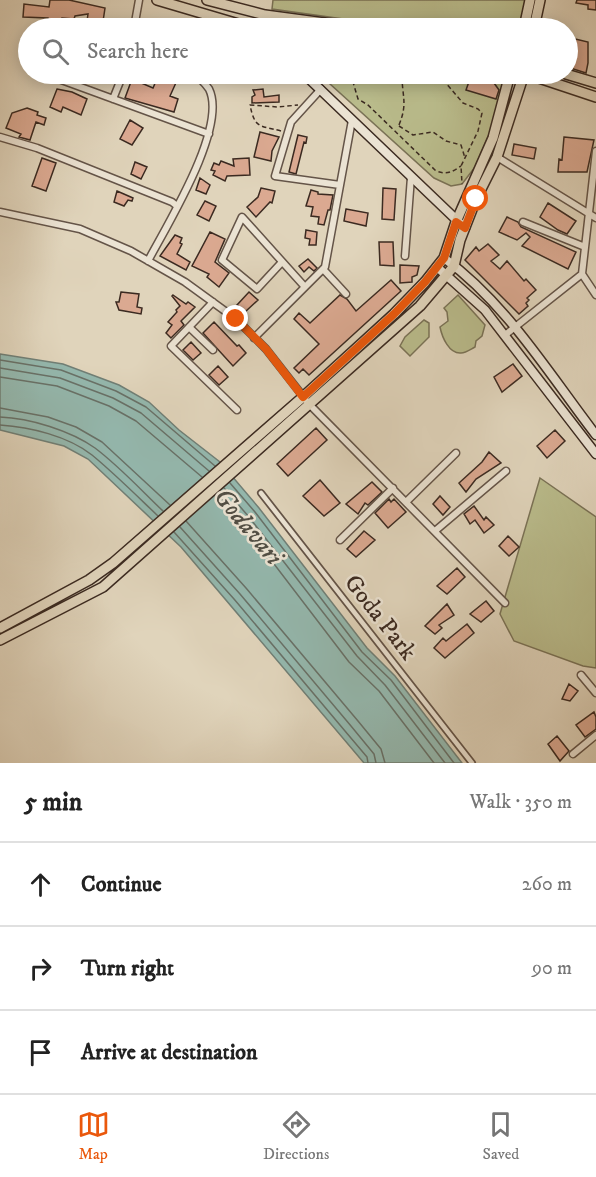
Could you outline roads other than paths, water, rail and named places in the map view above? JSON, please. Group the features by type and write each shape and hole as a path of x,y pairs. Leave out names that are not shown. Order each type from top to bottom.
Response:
{"main road":[{"path":"157,0 218,18"},
{"path":"207,0 230,3 265,15 287,18"},
{"path":"526,18 530,0"},
{"path":"536,18 540,0"},
{"path":"578,78 596,83"},
{"path":"315,84 456,222 465,228"},
{"path":"0,640 103,587 123,571 306,401 394,314 437,267 444,258 456,222 493,138 507,84"},
{"path":"0,628 89,580 135,545 237,454 306,401 420,306 454,266 465,228 476,199 497,157 522,84"},
{"path":"556,84 596,97"},
{"path":"444,258 481,289 515,327 596,435"},
{"path":"437,267 485,310 596,454"}],"street":[{"path":"136,18 139,0"},
{"path":"72,84 209,134"},
{"path":"113,99 119,84"},
{"path":"148,261 189,183 209,134 212,100 208,88 203,84"},
{"path":"321,89 291,122 275,176 340,184"},
{"path":"254,338 325,267 352,120"},
{"path":"0,137 37,148 177,206"},
{"path":"596,150 582,274 596,295"},
{"path":"497,157 596,218"},
{"path":"405,256 411,177"},
{"path":"0,212 80,229 148,261 185,282 236,319 306,401 505,603"},
{"path":"282,262 257,289 222,260 242,217 305,287"},
{"path":"524,222 585,247"},
{"path":"323,269 346,294"},
{"path":"505,335 582,274"},
{"path":"213,302 171,346 237,410"},
{"path":"189,327 213,350"},
{"path":"406,502 456,453"},
{"path":"435,531 506,471"},
{"path":"340,540 393,488"},
{"name":"Goda Park","path":"261,494 472,763"},
{"path":"581,675 596,693"},
{"path":"573,754 596,735"}],"water":[{"name":"Godavari","path":"0,354 63,364 119,385 149,402 179,430 220,462 259,508 367,648 395,676 462,763 364,763 181,547 88,459 64,446 0,430"}]}
